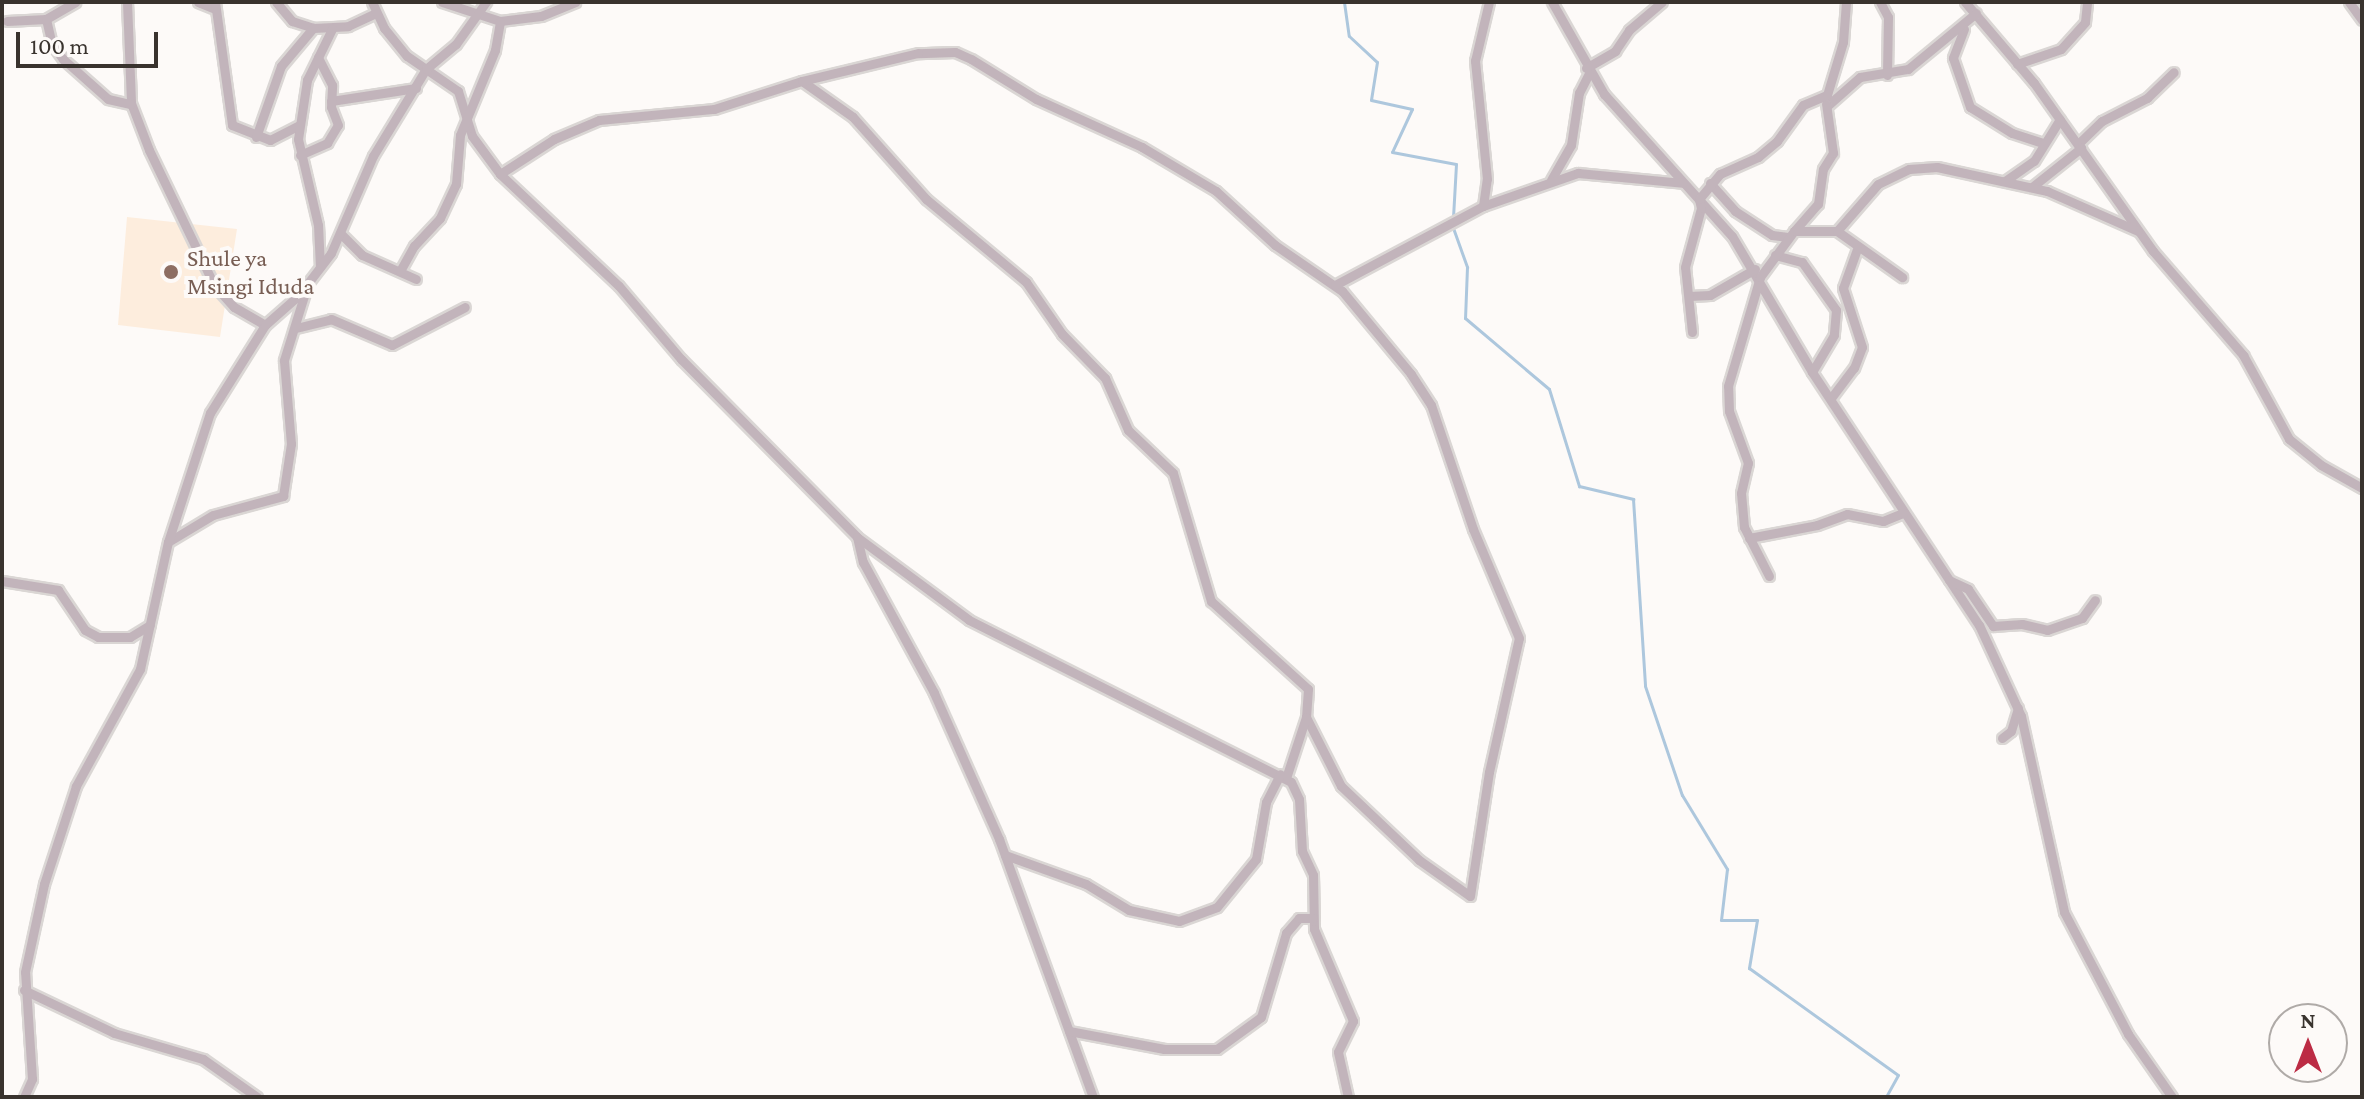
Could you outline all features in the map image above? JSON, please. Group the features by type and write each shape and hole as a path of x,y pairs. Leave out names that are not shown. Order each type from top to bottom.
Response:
{"street":[{"path":"7,21 46,19 75,2"},
{"path":"127,2 131,103 149,150 214,285 234,307 265,325"},
{"path":"198,2 215,5 228,115 232,125 256,137 278,139 299,125"},
{"path":"276,2 298,25 313,28 332,29 376,13"},
{"path":"372,2 392,40 458,91 466,119 480,149 500,174 619,286 673,350 857,537 969,620 1283,776 1297,791 1302,851 1314,883 1313,918 1353,1021 1338,1052 1348,1097"},
{"path":"442,2 479,17 500,21 541,16 575,2"},
{"path":"24,1097 32,1079 24,990 27,957 61,827 87,762 140,669 168,542 210,413 265,325 320,268 342,235 373,156 426,69 479,17 486,2"},
{"path":"1483,206 1487,179 1475,61 1489,2"},
{"path":"1552,2 1588,71 1699,199 1758,273 1812,372 1979,625 2018,708 2064,912 2128,1034 2172,1097"},
{"path":"1689,296 1710,295 1758,273 1818,204 1823,169 1833,153 1825,102 1843,42 1846,2"},
{"path":"1880,2 1888,17 1887,75"},
{"path":"1965,2 2060,119 2138,231 2243,355 2289,439 2321,465 2362,488"},
{"path":"2017,64 2061,49 2085,22 2087,2"},
{"path":"2349,2 2362,20"},
{"path":"1551,180 1571,145 1579,93 1588,71 1615,51 1629,30 1657,4"},
{"path":"1692,332 1685,267 1701,208 1699,199 1710,183 1758,157 1777,141 1796,112 1825,102 1860,77 1887,75 1908,69 1965,26 1976,13"},
{"path":"46,19 52,44 63,59 108,99 130,104"},
{"path":"400,271 452,194 466,119 495,50 500,21"},
{"path":"1965,26 1953,58 1970,107 2012,133 2042,143"},
{"path":"256,137 281,66 313,28"},
{"path":"320,268 318,225 300,155 299,125 318,57 332,29"},
{"path":"500,174 554,139 599,120 714,109 802,81 918,53 960,53 1051,107 1188,173 1281,250 1335,285 1425,393 1477,540 1518,631 1470,896 1419,860 1346,791 1306,717"},
{"path":"300,155 327,143 337,129 331,101 332,85 318,57"},
{"path":"2032,187 2079,146 2102,121 2147,98 2174,72"},
{"path":"802,81 853,117 926,199 1026,282 1062,334 1105,378 1128,430 1173,473 1211,601 1302,679 1308,689 1306,717 1283,776 1266,802 1256,859 1217,907 1179,921 1129,910 1086,884 1005,855"},
{"path":"331,101 416,88"},
{"path":"2005,181 2034,161 2042,143 2060,119"},
{"path":"1837,231 1878,184 1909,169 1937,167 2032,187 2138,231"},
{"path":"1335,285 1483,206 1551,180 1596,173 1683,183"},
{"path":"1710,183 1735,211 1772,235 1837,231 1857,249 1902,277"},
{"path":"342,235 362,255 416,279"},
{"path":"1831,398 1854,368 1862,347 1843,288 1857,249"},
{"path":"1775,255 1802,262 1836,310 1834,335 1812,372"},
{"path":"1758,273 1728,386 1729,411 1748,463 1741,505 1749,538 1769,576"},
{"path":"168,542 213,515 283,496 291,444 284,360 296,328 307,282"},
{"path":"296,328 331,319 392,345 465,307"},
{"path":"1749,538 1817,525 1847,514 1883,521 1903,513"},
{"path":"857,537 863,562 934,693 1005,855 1093,1097"},
{"path":"1949,580 1968,589 1993,626 2022,624 2047,630 2082,618 2095,600"},
{"path":"2,581 58,590 85,630 98,637 130,637 150,625"},
{"path":"2002,738 2011,731 2018,708"},
{"path":"1069,1031 1164,1049 1217,1049 1261,1017 1286,933 1299,918 1313,918"},
{"path":"24,990 114,1033 203,1059 257,1097"}],"shaded area":[{"path":"127,217 237,229 220,337 118,325"}],"waterway":[{"path":"1344,2 1349,36 1377,62 1371,100 1412,109 1392,152 1456,164 1453,217"},
{"path":"1452,225 1467,267 1465,318 1549,389 1579,486 1633,499 1645,686 1682,795 1727,869 1721,920 1757,920 1749,968 1898,1075 1886,1097"}],"place":[{"name":"Shule ya Msingi Iduda","path":"171,272"}]}
